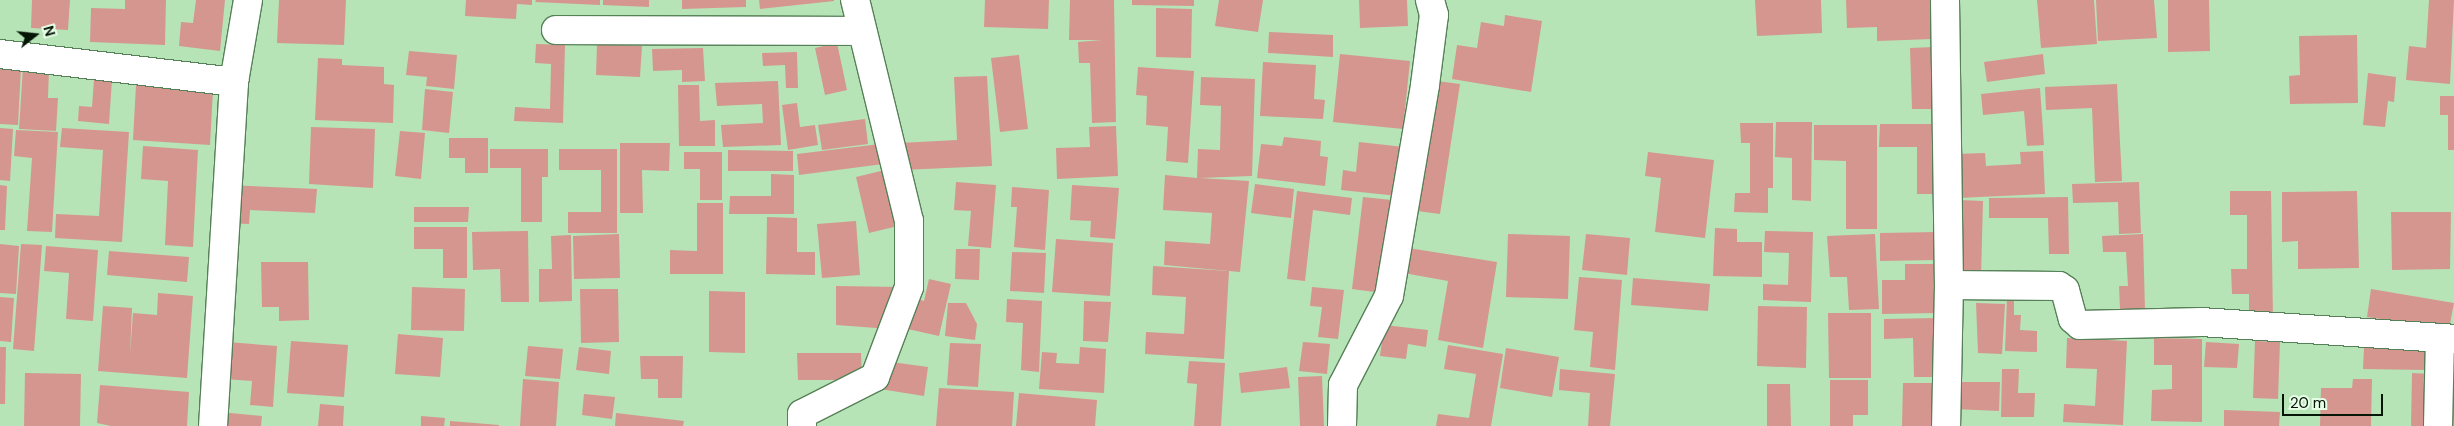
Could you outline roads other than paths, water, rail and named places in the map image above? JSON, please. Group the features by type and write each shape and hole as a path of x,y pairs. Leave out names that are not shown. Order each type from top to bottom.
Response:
{"street":[{"path":"213,426 234,82 248,0"},
{"path":"802,426 802,414 875,377 909,287 908,221 855,0"},
{"path":"1342,426 1343,385 1389,296 1425,85 1434,14 1430,0"},
{"path":"1945,0 1949,285 1946,426"},
{"path":"556,30 861,31"},
{"path":"0,54 234,82"},
{"path":"1949,285 2059,286 2065,290 2073,319 2080,325 2201,322 2447,339 2438,426"}]}
